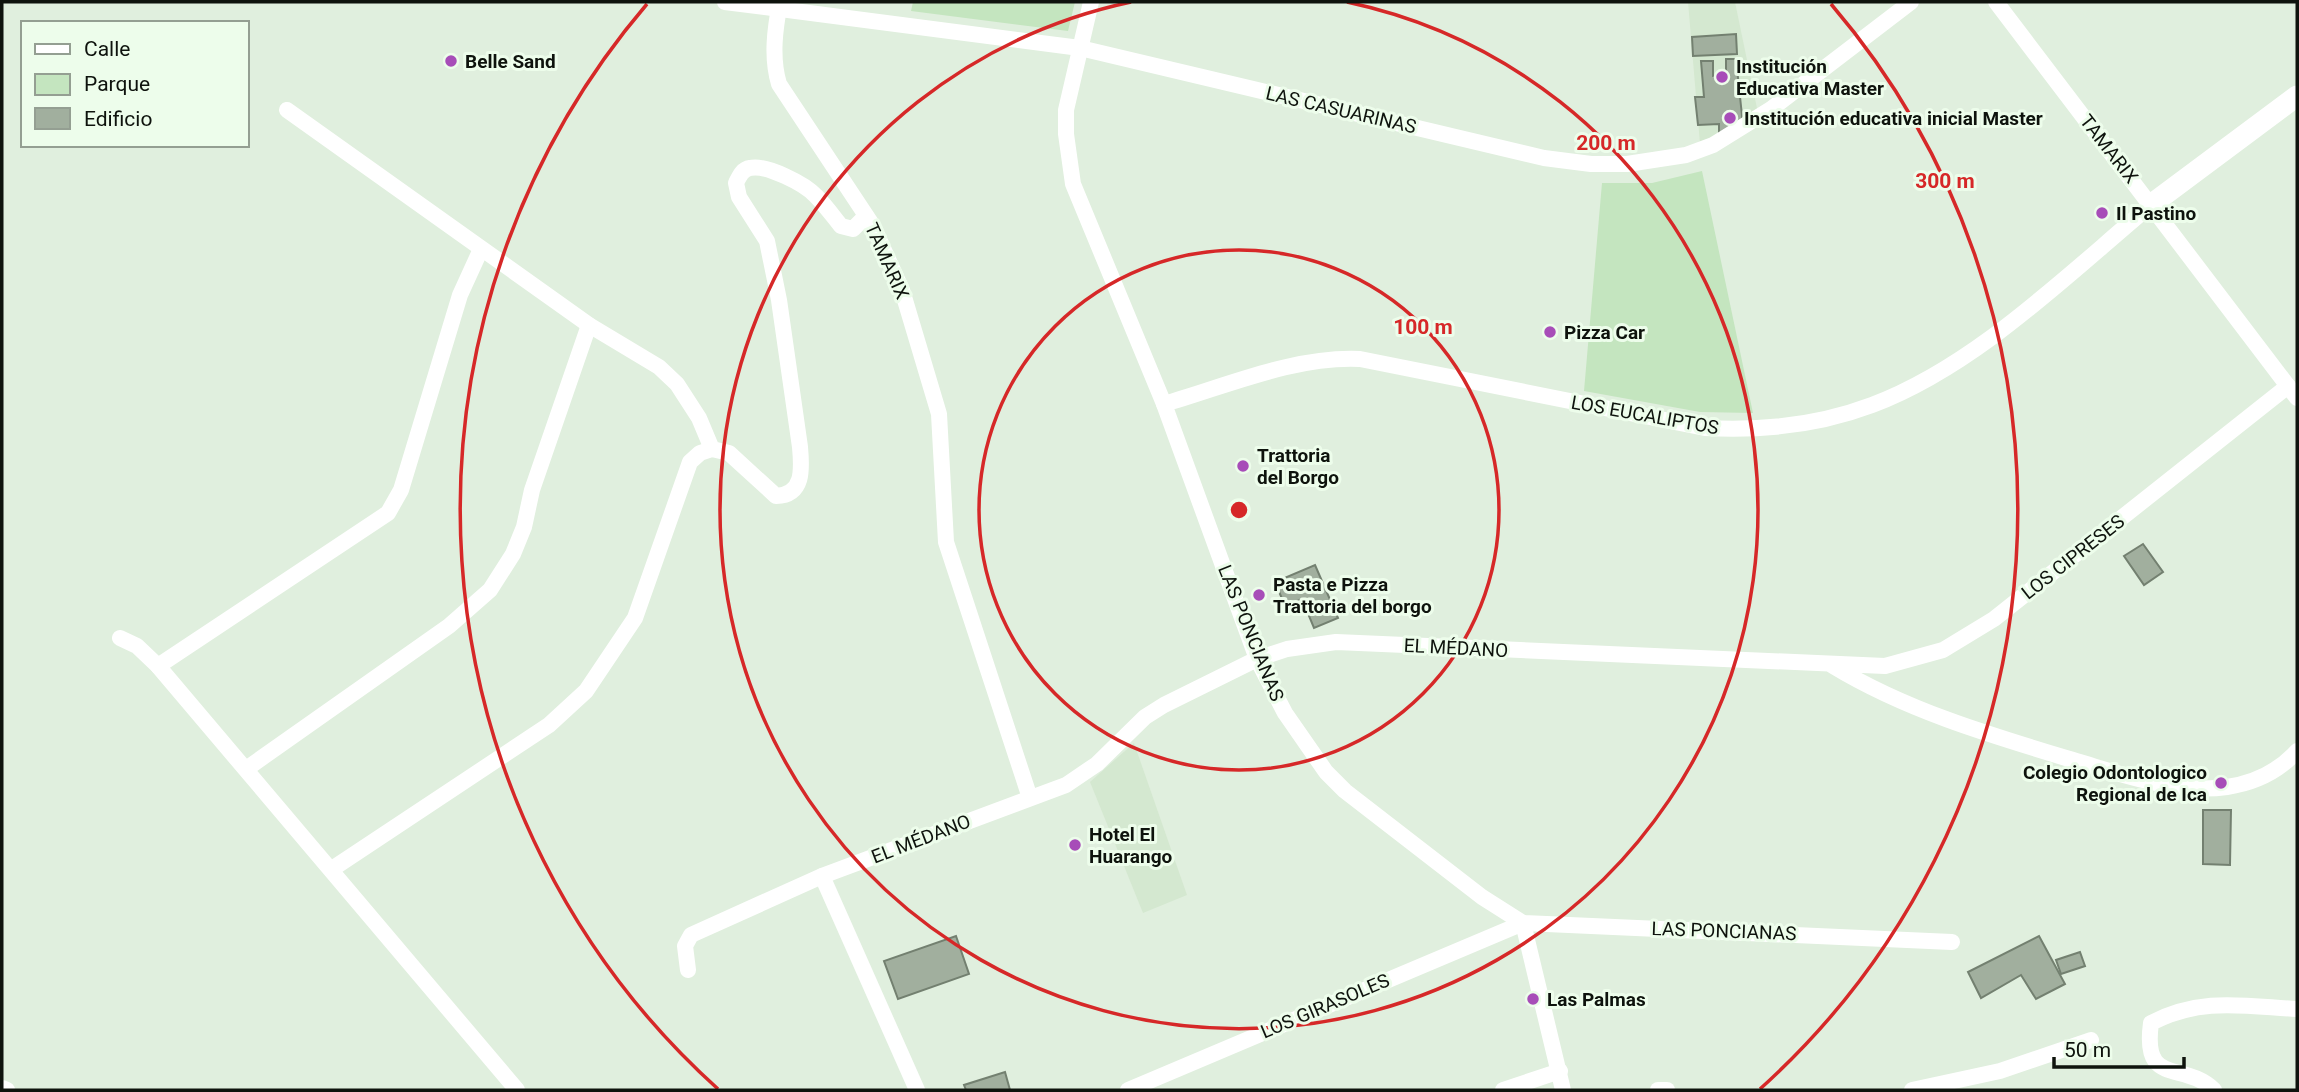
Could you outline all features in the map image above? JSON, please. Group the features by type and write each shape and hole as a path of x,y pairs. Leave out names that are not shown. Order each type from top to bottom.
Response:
{"street":[{"name":"LAS CASUARINAS","path":"725,2 779,5 1080,48 1544,158 1591,164 1628,164 1686,155 1731,135 1771,109 1911,2"},
{"name":"LAS PONCIANAS","path":"1091,2 1066,110 1066,134 1073,184 1164,404 1257,659 1285,713 1326,772 1345,791 1471,889 1522,923 1952,942"},
{"name":"TAMARIX","path":"1996,2 2293,392"},
{"name":"TAMARIX","path":"779,5 774,68 779,84 866,216 902,290 939,414 946,542 1030,798"},
{"path":"2152,204 2297,96"},
{"path":"287,110 589,325 659,367 677,384 699,418 712,449"},
{"path":"332,869 549,726 586,691 635,618 690,462 700,453 712,449 729,453 776,496 787,496 798,486 802,467 800,447 779,300 766,241 739,197 736,183 741,173 750,167 763,169 801,183 817,196 841,226 847,229 853,229 866,216"},
{"name":"LOS EUCALIPTOS","path":"1164,404 1297,365 1336,358 1360,359 1705,428 1744,430 1838,415 1905,390 1959,357 2022,313 2152,204"},
{"path":"158,666 388,513 401,490 460,295 481,249"},
{"path":"246,769 449,626 490,590 513,554 524,527 532,490 589,325"},
{"name":"LOS CIPRESES","path":"1831,665 1885,666 1943,650 1966,637 1994,620 2293,392"},
{"path":"120,638 137,646 158,666 517,1090"},
{"name":"EL MÉDANO","path":"688,970 685,946 691,935 822,876 1030,798 1083,775 1154,711 1257,659 1287,649 1336,642 1831,665 1878,692 2005,740 2144,780 2203,788 2227,787 2268,775 2297,751"},
{"path":"822,876 917,1090"},
{"path":"1522,923 1563,1090"},
{"name":"LOS GIRASOLES","path":"1128,1090 1522,923"},
{"path":"2214,1090 2158,1065 2148,1046 2151,1023 2175,1011 2197,1006 2220,1004 2297,1009"},
{"path":"1912,1090 2000,1072 2091,1040"},
{"path":"1503,1090 1560,1071"},
{"path":"1658,1090 1667,1090"}],"shaded area":[{"name":"Institución Educativa Master","path":"1688,2 1735,2 1758,113 1700,144"},
{"path":"1134,743 1187,895 1143,913 1090,782"}],"green space":[{"path":"913,2 1075,2 1068,31 911,11"},
{"path":"1702,171 1753,413 1700,412 1584,391 1602,183 1652,183"}],"building":[{"path":"1736,34 1737,54 1693,56 1692,37"},
{"path":"1726,59 1736,59 1743,125 1719,133 1719,124 1698,125 1695,97 1704,97 1701,61 1713,61 1713,76 1726,75"},
{"path":"2143,544 2163,572 2144,585 2124,556"},
{"path":"1315,565 1338,618 1314,628 1302,599 1285,606 1275,582"},
{"path":"2203,810 2231,810 2230,865 2203,864"},
{"path":"956,936 969,974 898,999 884,961"},
{"path":"2039,936 2065,984 2036,999 2021,975 1981,998 1968,972"},
{"path":"2080,952 2085,966 2061,974 2056,960"},
{"path":"1005,1072 1010,1090 966,1090 964,1085"}],"place":[{"name":"Belle Sand","path":"451,61"},
{"name":"Institución Educativa Master","path":"1722,77"},
{"name":"Institución educativa inicial Master","path":"1730,118"},
{"name":"Il Pastino","path":"2102,213"},
{"name":"Pizza Car","path":"1550,332"},
{"name":"Trattoria del Borgo","path":"1243,466"},
{"name":"Pasta e Pizza Trattoria del borgo","path":"1259,595"},
{"name":"Colegio Odontologico Regional de Ica","path":"2221,783"},
{"name":"Hotel El Huarango","path":"1075,845"},
{"name":"Las Palmas","path":"1533,999"}]}
